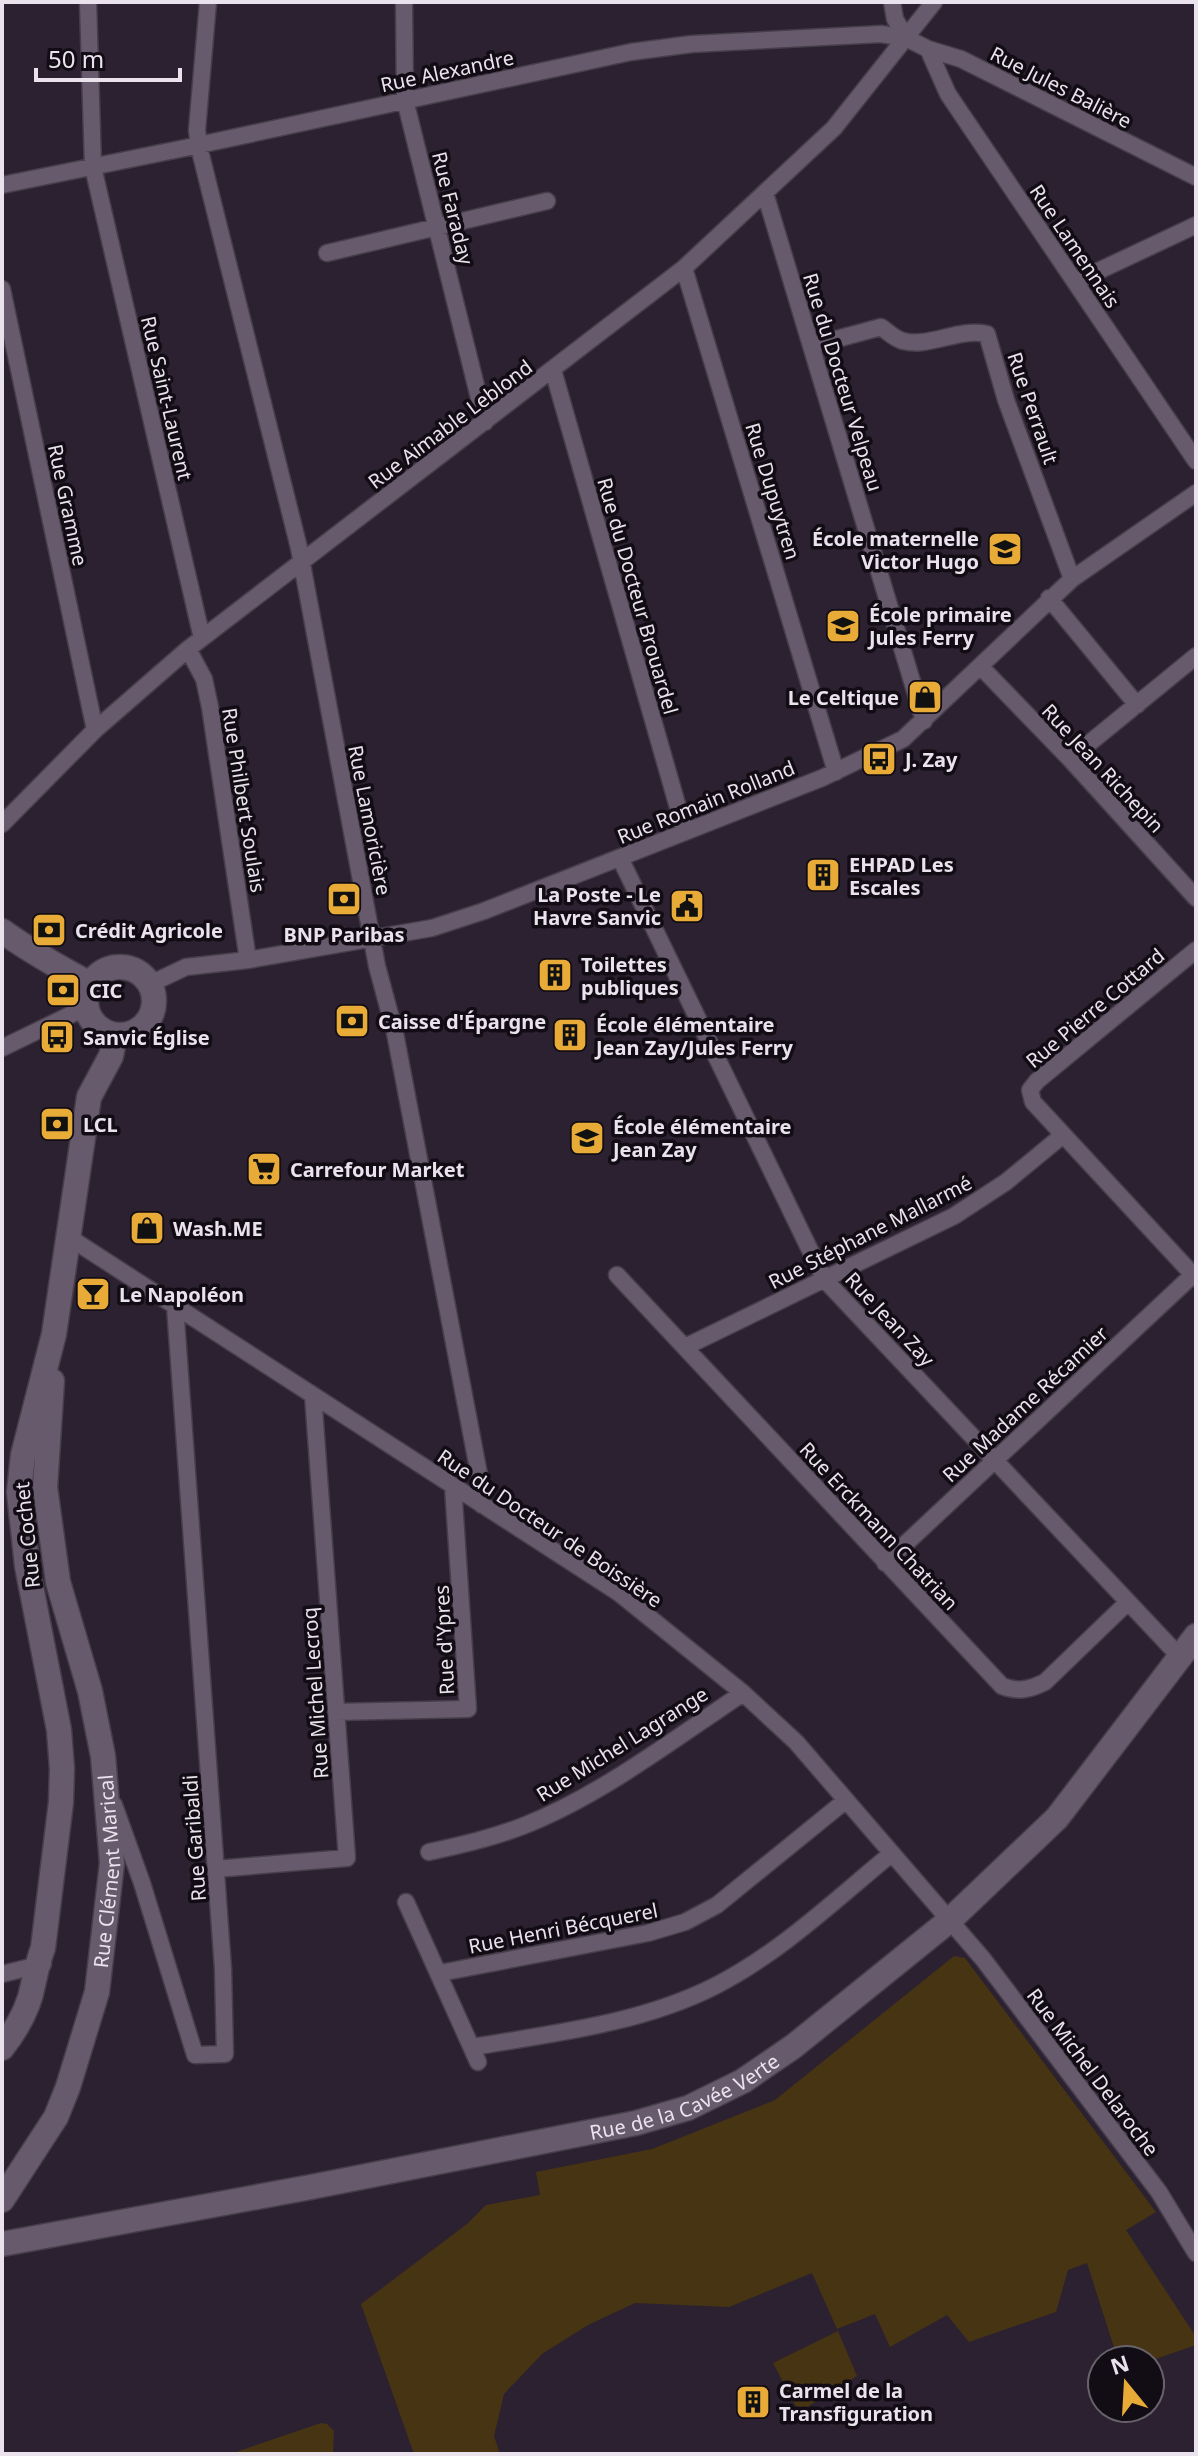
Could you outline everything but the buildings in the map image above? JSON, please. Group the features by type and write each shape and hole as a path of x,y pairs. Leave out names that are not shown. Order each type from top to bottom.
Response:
{"street":[{"name":"Rue Saint-Laurent","path":"88,2 93,167 202,638"},
{"name":"Rue Lamoricière","path":"208,2 197,130 199,146 301,562 382,992 395,1033 479,1474 482,1505"},
{"name":"Rue Faraday","path":"404,2 405,100 485,422"},
{"path":"892,2 895,19 906,38"},
{"name":"Rue Aimable Leblond","path":"2,824 95,730 188,649 684,268 834,128 934,2"},
{"name":"Rue Alexandre","path":"2,185 199,146 631,52 692,44 881,34 906,38"},
{"name":"Rue Jules Balière","path":"906,38 928,49 961,59 1196,177"},
{"name":"Rue Lamennais","path":"928,49 948,94 1196,461"},
{"name":"Rue du Docteur Velpeau","path":"765,193 924,721"},
{"path":"327,253 547,201"},
{"path":"1075,282 1196,225"},
{"name":"Rue Dupuytren","path":"684,268 836,772"},
{"name":"Rue Gramme","path":"2,289 95,730"},
{"name":"Rue Perrault","path":"811,346 881,327 899,341 912,342 971,331 987,334 1006,400 1072,579"},
{"name":"Rue du Docteur Brouardel","path":"553,370 685,832"},
{"name":"Rue Romain Rolland","path":"150,984 186,967 248,960 432,928 484,911 836,772 903,739 1049,598 1196,493"},
{"path":"1049,598 1137,705"},
{"name":"Rue Philbert Soulais","path":"188,649 204,679 210,707 248,960"},
{"path":"1070,759 1196,656"},
{"name":"Rue Jean Richepin","path":"980,666 1070,759 1196,898"},
{"name":"Rue Jean Zay","path":"620,858 824,1279 1181,1658"},
{"path":"2,931 32,953 62,966 90,984"},
{"name":"Rue Pierre Cottard","path":"1195,1275 1033,1102 1030,1090 1196,950"},
{"path":"119,967 136,971 150,984 155,1003 149,1021 134,1033 115,1036 97,1027 87,1009 86,999 90,984 103,972 119,967"},
{"path":"2,1048 87,1009"},
{"name":"Rue Cochet","path":"2,2068 31,2027 42,2000 42,1959 61,1802 59,1730 27,1566 19,1492 23,1455 54,1334 89,1097 111,1056 115,1036"},
{"name":"Rue Stéphane Mallarmé","path":"685,1347 954,1216 1006,1182 1063,1135"},
{"name":"Rue du Docteur de Boissière","path":"70,1238 619,1593 743,1693 796,1742 950,1920"},
{"name":"Rue Erckmann Chatrian","path":"617,1275 1002,1686 1015,1691 1031,1689 1045,1682 1128,1602"},
{"name":"Rue Madame Récamier","path":"885,1563 1195,1275"},
{"name":"Rue Garibaldi","path":"106,1784 142,1883 195,2055 225,2054 223,1969 175,1306"},
{"name":"Rue Clément Marical","path":"2,2200 56,2117 68,2087 97,1992 112,1863 106,1784 90,1691 58,1582 45,1487 54,1334"},
{"name":"Rue Michel Lecroq","path":"216,1869 347,1858 313,1395"},
{"name":"Rue d'Ypres","path":"336,1712 468,1709 453,1486"},
{"name":"Rue de la Cavée Verte","path":"2,2244 636,2123 688,2108 743,2081 794,2046 950,1920 1057,1818 1196,1636"},
{"name":"Rue Michel Lagrange","path":"429,1852 490,1838 557,1810 602,1786 743,1693"},
{"name":"Rue Henri Bécquerel","path":"440,1973 648,1933 685,1922 717,1905 845,1801"},
{"path":"406,1902 476,2055 651,2012 714,1986 764,1957 891,1854"},
{"name":"Rue Michel Delaroche","path":"950,1920 983,1959 1159,2192 1196,2253"},
{"path":"2,1974 42,1959"},
{"name":"Rue Cochet","path":"2,2048 27,2007 42,1959"}],"shaded area":[{"path":"954,1956 965,1958 1156,2212 1126,2230 1196,2337 1196,2345 1166,2355 1166,2344 1113,2344 1087,2263 1068,2270 1056,2312 969,2342 947,2315 890,2347 875,2314 837,2329 812,2273 729,2307 635,2303 588,2325 542,2354 504,2394 494,2436 500,2454 414,2454 361,2304 467,2224 486,2205 540,2195 536,2172 652,2149 775,2100"},
{"path":"838,2331 857,2376 799,2412 773,2363"},
{"path":"321,2423 334,2431 333,2454 230,2454"}],"place":[{"name":"École maternelle Victor Hugo","path":"1005,549"},
{"name":"École primaire Jules Ferry","path":"843,626"},
{"name":"Le Celtique","path":"925,697"},
{"name":"J. Zay","path":"879,759"},
{"name":"EHPAD Les Escales","path":"823,875"},
{"name":"BNP Paribas","path":"344,899"},
{"name":"La Poste - Le Havre Sanvic","path":"687,906"},
{"name":"Crédit Agricole","path":"49,930"},
{"name":"Toilettes publiques","path":"555,975"},
{"name":"CIC","path":"63,990"},
{"name":"Caisse d'Épargne","path":"352,1021"},
{"name":"École élémentaire Jean Zay/Jules Ferry","path":"570,1035"},
{"name":"Sanvic Église","path":"57,1037"},
{"name":"LCL","path":"57,1124"},
{"name":"École élémentaire Jean Zay","path":"587,1138"},
{"name":"Carrefour Market","path":"264,1169"},
{"name":"Wash.ME","path":"147,1228"},
{"name":"Le Napoléon","path":"93,1294"},
{"name":"Carmel de la Transfiguration","path":"753,2402"}]}
